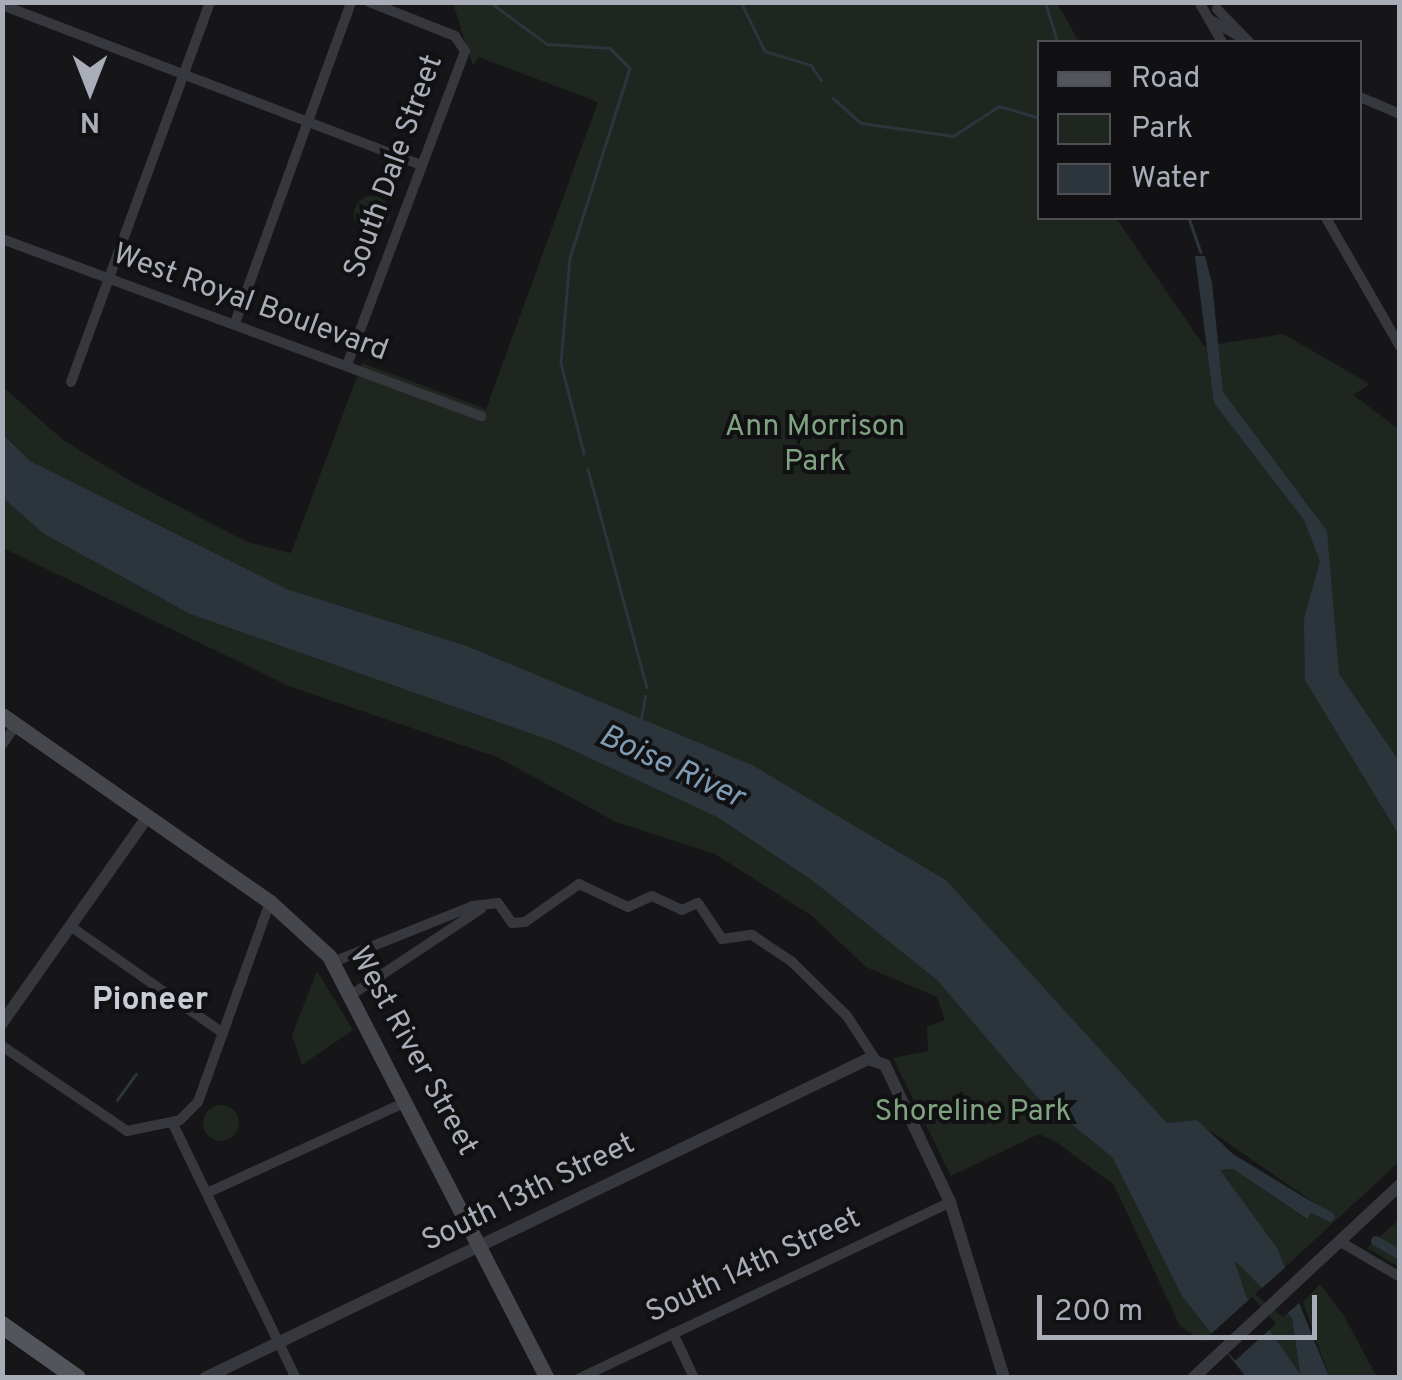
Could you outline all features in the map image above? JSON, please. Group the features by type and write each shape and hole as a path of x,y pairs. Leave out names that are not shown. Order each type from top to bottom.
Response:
{"main road":[{"name":"West River Street","path":"9,720 270,902 333,962 409,1100 547,1378"},
{"path":"2,1325 77,1378"}],"street":[{"path":"71,382 210,2"},
{"path":"235,323 350,2"},
{"name":"South Dale Street","path":"348,366 464,41 369,2"},
{"path":"1199,2 1227,39"},
{"path":"2,5 422,165"},
{"path":"1214,6 1227,39"},
{"path":"1214,6 1247,40"},
{"path":"1362,98 1400,114"},
{"path":"1327,220 1400,346"},
{"name":"West Royal Boulevard","path":"2,239 482,416"},
{"path":"2,745 9,720"},
{"path":"2,1023 148,816"},
{"path":"333,962 498,903 512,923 525,922 578,884 628,907 652,896 682,910 705,904 722,939 752,935 790,961 847,1016 875,1059 950,1202 1004,1378"},
{"path":"2,1046 127,1131 173,1124 198,1102 270,902"},
{"path":"351,994 481,910"},
{"path":"70,926 223,1033"},
{"name":"South 13th Street","path":"205,1378 875,1059"},
{"path":"207,1193 409,1100"},
{"path":"173,1124 296,1378"},
{"path":"1193,1378 1400,1185"},
{"name":"South 14th Street","path":"580,1378 950,1202"},
{"path":"1339,1241 1400,1277"},
{"path":"673,1333 694,1378"}],"green space":[{"name":"Ann Morrison Park","path":"453,3 1057,3 1078,40 1037,40 1037,220 1117,220 1204,346 1283,334 1370,384 1353,395 1399,429 1399,1162 1282,1270 1219,1170 1233,1169 1306,1219 1316,1204 1212,1132 1167,1123 946,880 751,765 467,646 287,589 30,461 3,433 2,386 63,440 132,482 247,542 291,553 362,363 486,409 598,102 478,57 473,66"},
{"path":"372,196 384,202 390,214 384,226 372,232 360,226 354,214 360,202"},
{"name":"Shoreline Park","path":"3,498 44,534 190,614 555,742 717,817 813,881 937,980 1035,1095 1112,1157 1182,1296 1215,1331 1203,1342 1180,1326 1114,1185 1059,1144 1039,1134 951,1176 893,1058 928,1051 927,1027 945,1020 937,997 866,967 812,916 715,854 616,822 497,757 291,687 3,548"},
{"path":"317,971 353,1030 302,1065 292,1035"},
{"path":"221,1105 234,1110 239,1123 234,1136 221,1141 208,1136 203,1123 208,1110"},
{"path":"1399,1220 1399,1267 1367,1248"},
{"path":"1233,1259 1292,1318 1300,1377 1247,1298"},
{"path":"1320,1284 1344,1316 1377,1377 1329,1377 1303,1302"}],"water":[{"path":"1195,256 1205,256 1212,283 1223,392 1327,531 1339,674 1399,761 1399,835 1305,680 1304,619 1320,561 1304,520 1214,403"},
{"name":"Boise River","path":"2,433 30,461 287,589 467,646 752,765 946,880 1167,1123 1197,1120 1233,1154 1317,1205 1307,1219 1233,1169 1220,1170 1277,1248 1329,1377 1246,1377 1182,1296 1112,1157 1035,1095 937,980 813,881 717,817 555,742 190,614 44,534 3,498","holes":["1234,1260 1292,1318 1300,1374 1247,1298"]}],"pier":[{"path":"1286,1267 1306,1297 1283,1317 1255,1294"},
{"path":"1252,1297 1276,1324 1235,1361 1211,1334"}],"waterway":[{"path":"490,2 547,44 610,48 630,68 570,258 561,363 584,453"},
{"path":"741,2 765,51 811,65 821,80"},
{"path":"1045,2 1057,40"},
{"path":"833,98 861,123 953,136 999,106 1037,117"},
{"path":"1190,220 1201,252"},
{"path":"588,469 647,687"},
{"name":"Boise River","path":"641,719 645,696"},
{"path":"117,1100 136,1074"},
{"path":"1303,1203 1330,1217"},
{"path":"1376,1241 1400,1255"}],"district":[{"name":"Pioneer","path":"150,1001"}]}
